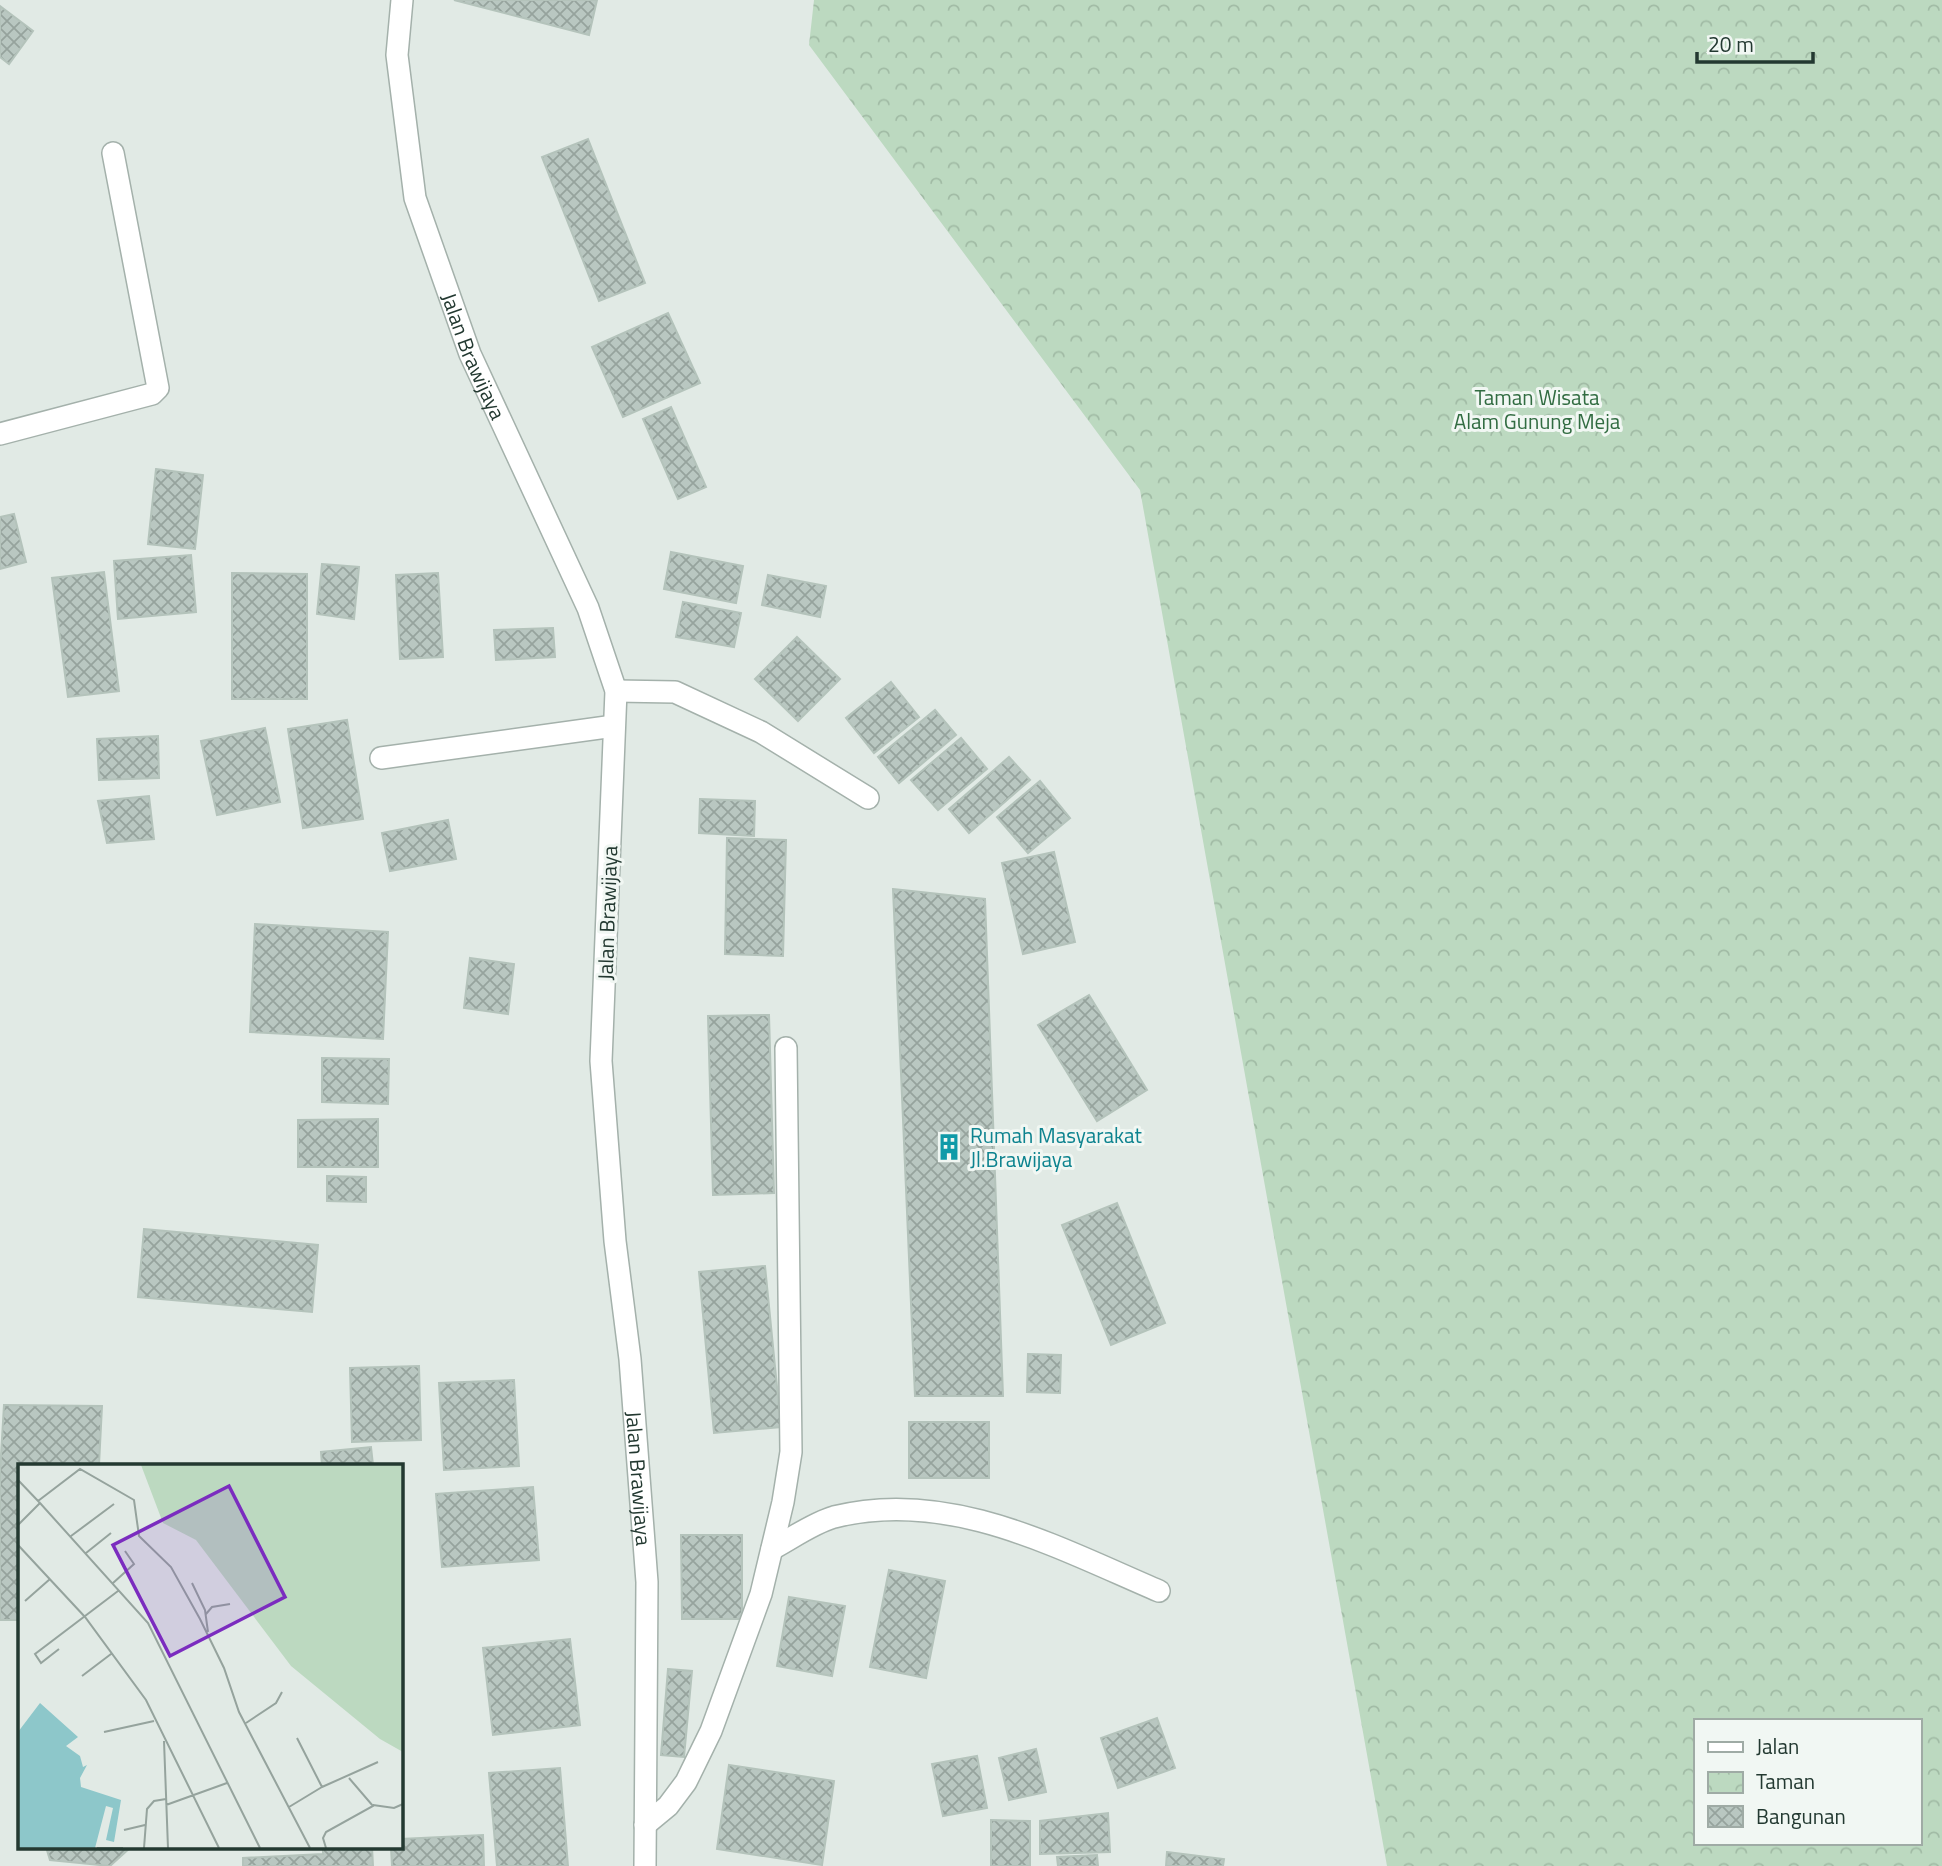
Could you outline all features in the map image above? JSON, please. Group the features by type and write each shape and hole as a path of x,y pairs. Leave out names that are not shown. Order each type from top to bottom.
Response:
{"street":[{"name":"Jalan Brawijaya","path":"402,0 397,55 415,198 470,355 588,608 616,691 601,1061 615,1241 631,1372 647,1582 645,1866"},
{"path":"0,434 152,394 158,388 113,153"},
{"path":"616,691 675,692 761,732 868,798"},
{"path":"381,758 614,726"},
{"path":"645,1825 668,1806 686,1782 711,1731 761,1594 790,1452 786,1048"},
{"path":"772,1549 831,1518 900,1507 974,1516 1159,1591"}],"green space":[{"name":"Taman Wisata Alam Gunung Meja","path":"814,0 1942,0 1942,1866 1387,1866 1140,490 809,45"}],"building":[{"path":"454,0 597,0 589,35"},
{"path":"0,6 33,31 9,64 0,57"},
{"path":"588,139 645,283 599,301 542,157"},
{"path":"668,313 700,383 623,417 592,347"},
{"path":"671,407 706,487 678,499 643,419"},
{"path":"156,469 203,475 195,549 148,544"},
{"path":"14,514 26,562 0,569 0,517"},
{"path":"671,552 743,566 736,603 664,589"},
{"path":"191,555 196,612 118,619 114,561"},
{"path":"322,564 359,567 354,619 317,614"},
{"path":"104,572 119,691 68,697 52,578"},
{"path":"232,573 307,574 307,699 232,699"},
{"path":"438,573 443,657 400,659 396,575"},
{"path":"768,575 826,586 820,617 762,605"},
{"path":"683,602 741,613 734,647 676,637"},
{"path":"553,628 555,657 496,660 494,630"},
{"path":"797,637 840,679 798,721 755,679"},
{"path":"891,682 919,717 874,753 846,718"},
{"path":"935,710 956,735 899,783 878,757"},
{"path":"347,720 363,819 303,828 288,729"},
{"path":"265,728 280,802 217,815 201,741"},
{"path":"158,736 159,778 99,780 97,739"},
{"path":"961,738 987,769 938,810 911,780"},
{"path":"1009,757 1030,780 969,833 949,809"},
{"path":"1040,781 1070,818 1028,853 997,817"},
{"path":"149,796 154,839 107,843 98,801"},
{"path":"700,799 755,801 754,836 699,833"},
{"path":"448,820 456,859 390,871 382,833"},
{"path":"727,838 786,840 783,956 725,954"},
{"path":"1054,852 1075,942 1023,954 1002,863"},
{"name":"Rumah Masyarakat Jl.Brawijaya","path":"893,889 985,899 1003,1396 915,1396"},
{"path":"255,924 388,932 383,1039 250,1032"},
{"path":"470,958 514,964 508,1014 464,1008"},
{"path":"1089,995 1147,1090 1097,1121 1038,1025"},
{"path":"769,1015 774,1193 713,1195 708,1016"},
{"path":"322,1058 389,1059 388,1104 322,1102"},
{"path":"378,1119 378,1167 298,1167 298,1120"},
{"path":"327,1176 366,1177 366,1202 327,1201"},
{"path":"1117,1203 1165,1323 1111,1345 1062,1225"},
{"path":"144,1229 318,1245 312,1312 138,1297"},
{"path":"765,1266 781,1427 714,1433 699,1272"},
{"path":"1028,1354 1061,1355 1060,1393 1027,1392"},
{"path":"419,1366 421,1440 352,1442 350,1368"},
{"path":"514,1380 519,1466 444,1470 439,1383"},
{"path":"4,1405 102,1406 99,1464 18,1464 18,1620 0,1620 0,1472"},
{"path":"909,1422 989,1422 989,1478 909,1478"},
{"path":"371,1447 373,1464 322,1464 321,1452"},
{"path":"533,1487 539,1560 442,1567 436,1494"},
{"path":"681,1535 742,1535 742,1619 682,1619"},
{"path":"889,1570 945,1581 926,1678 870,1667"},
{"path":"789,1597 845,1606 832,1676 777,1666"},
{"path":"570,1639 580,1725 493,1735 483,1648"},
{"path":"668,1669 692,1671 684,1757 661,1755"},
{"path":"1157,1718 1175,1768 1118,1788 1101,1738"},
{"path":"1036,1749 1046,1792 1009,1800 999,1758"},
{"path":"977,1756 987,1808 943,1816 932,1764"},
{"path":"729,1765 834,1781 822,1865 717,1849"},
{"path":"560,1768 568,1866 497,1866 489,1773"},
{"path":"1108,1813 1110,1852 1040,1854 1040,1821"},
{"path":"991,1820 1030,1821 1030,1866 991,1866"},
{"path":"483,1835 484,1866 392,1866 391,1848 402,1848 402,1839"},
{"path":"46,1848 130,1848 110,1866 50,1860"},
{"path":"323,1848 372,1848 373,1866 243,1866 243,1858 323,1854"},
{"path":"1167,1852 1224,1859 1223,1866 1166,1866"},
{"path":"1097,1855 1098,1866 1058,1866 1057,1857"}],"place":[{"name":"Rumah Masyarakat Jl.Brawijaya","path":"949,1147"}]}
